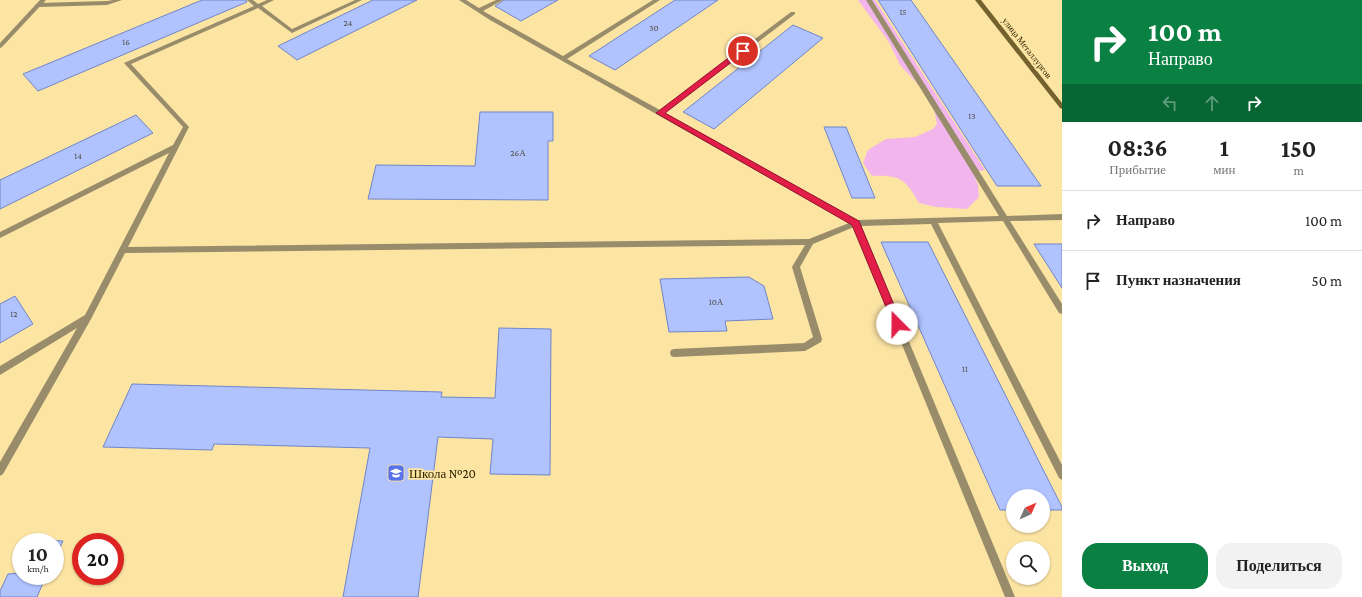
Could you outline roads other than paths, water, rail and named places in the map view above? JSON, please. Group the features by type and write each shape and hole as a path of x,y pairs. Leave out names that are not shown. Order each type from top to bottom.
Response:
{"main road":[{"name":"улица Металлургов","path":"978,0 1061,105"}],"street":[{"path":"0,46 43,0"},
{"path":"38,5 107,3 119,0"},
{"path":"250,0 292,31 358,0"},
{"path":"0,471 88,317 186,127 127,64 271,0"},
{"path":"462,0 478,11 856,223 1010,597"},
{"path":"478,11 500,0"},
{"path":"563,59 657,0"},
{"path":"869,0 1062,311"},
{"path":"660,113 793,13"},
{"path":"0,235 177,146"},
{"path":"123,250 810,242 856,223 1062,217"},
{"path":"933,221 1062,475"},
{"path":"674,353 805,347 818,338 796,266 810,242"},
{"path":"0,371 88,317"}],"place":[{"name":"Школа №20","path":"396,473"}]}
